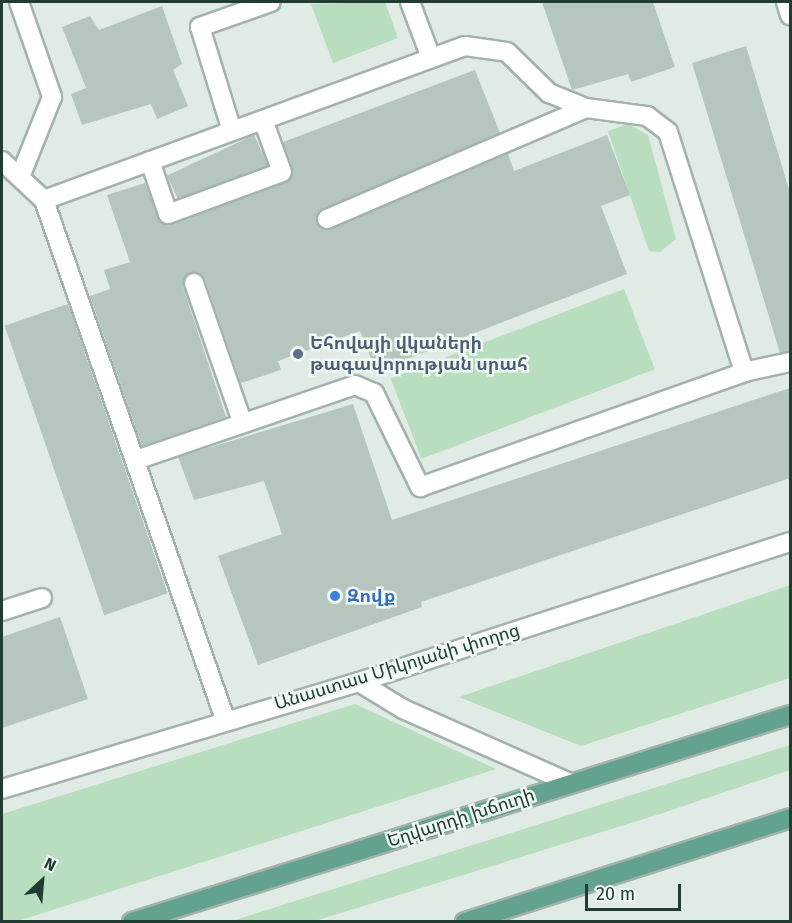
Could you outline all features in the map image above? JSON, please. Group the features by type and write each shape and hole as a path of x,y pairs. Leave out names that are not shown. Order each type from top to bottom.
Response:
{"main road":[{"name":"Եղվարդի խճուղի","path":"132,921 790,715"},
{"path":"465,921 790,818"}],"street":[{"path":"19,2 52,97 20,177"},
{"path":"232,131 200,27 271,2"},
{"path":"410,2 431,58"},
{"path":"786,2 790,15"},
{"path":"44,200 465,45 507,52 549,93 586,108 647,116 668,132 744,372"},
{"path":"327,219 586,108"},
{"path":"150,161 168,214 282,172 263,120"},
{"path":"2,161 44,200 225,719"},
{"path":"194,283 242,422"},
{"path":"136,460 242,422 355,386 374,393 420,487 744,372 790,362"},
{"name":"Անաստաս Միկոյանի փողոց","path":"2,789 225,719 359,682 790,542"},
{"path":"2,611 42,598"},
{"path":"359,682 403,709 570,783"}],"green space":[{"path":"385,2 398,38 333,63 311,4"},
{"path":"628,124 648,135 676,239 660,252 649,251 608,131"},
{"path":"624,289 655,369 421,459 391,379"},
{"path":"790,585 790,678 581,746 459,697"},
{"path":"355,704 496,769 18,921 2,921 2,814"},
{"path":"790,745 790,770 663,813 315,921 232,921"}],"building":[{"path":"542,2 653,2 675,67 631,82 628,74 572,90"},
{"path":"162,6 182,64 173,70 188,106 157,119 151,104 82,125 71,94 86,88 62,27 90,16 99,30"},
{"path":"746,46 790,193 790,351 780,353 692,63"},
{"path":"475,70 500,133 323,209 317,224 331,229 508,154 514,171 607,135 630,195 601,206 627,274 376,371 360,331 278,361 281,370 241,383 205,279 190,273 183,287 226,417 142,446 90,296 110,289 104,270 130,262 107,195 145,183 158,218 172,225 290,180 293,169 283,142"},
{"path":"254,135 268,165 181,205 167,176"},
{"path":"68,304 168,593 104,615 5,326"},
{"path":"790,388 790,478 421,602 422,607 258,665 218,556 282,534 264,481 194,500 178,457 353,404 392,520"},
{"path":"60,617 88,699 2,728 2,637"}],"place":[{"name":"Եհովայի վկաների թագավորության սրահ","path":"298,354"},
{"name":"Զովք","path":"335,596"}]}
